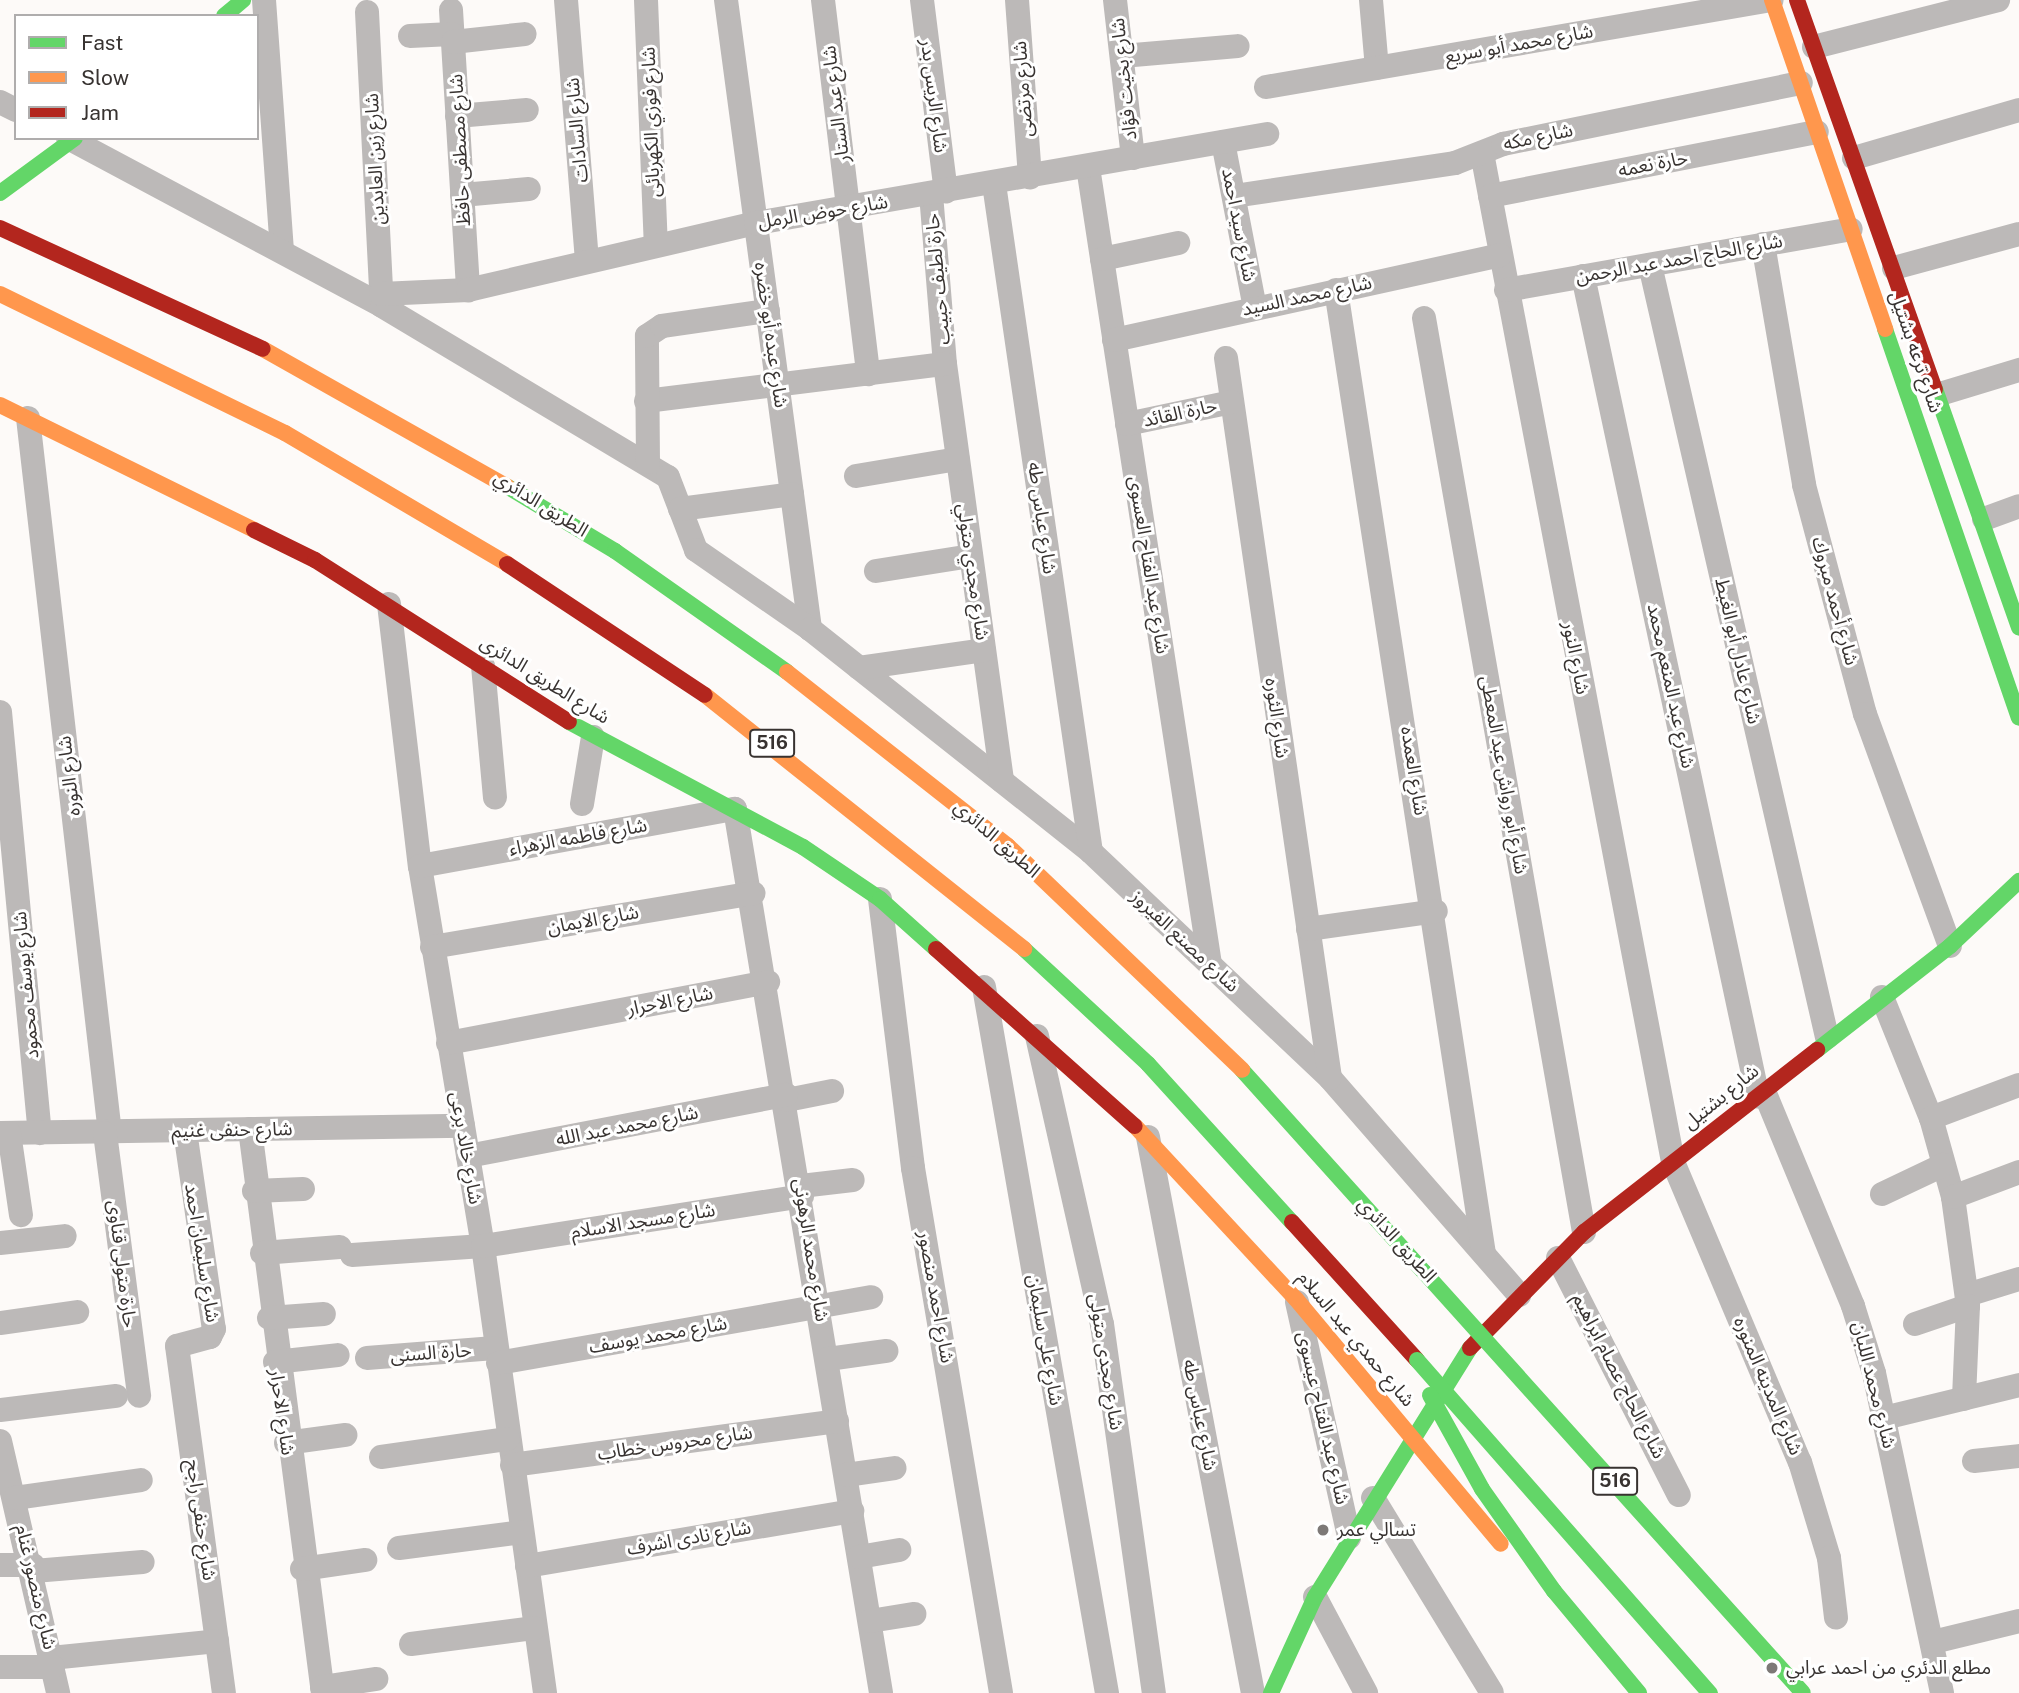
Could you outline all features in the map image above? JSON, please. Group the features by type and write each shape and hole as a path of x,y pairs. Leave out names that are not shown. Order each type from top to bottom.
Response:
{"main road":[{"path":"226,14 243,0"},
{"name":"شارع ترعه بشتيل","path":"1772,0 2019,718"},
{"name":"شارع ترعه بشتيل","path":"1797,0 1940,394 2019,628"},
{"path":"0,193 71,140"},
{"name":"الطريق الدائري","path":"0,228 179,306 356,396 615,551 855,720 1008,846 1154,981 1293,1122 1424,1272 1762,1644 1803,1693"},
{"name":"516","path":"0,294 285,433 441,520 738,718 881,826 1118,1036 1271,1194 1710,1693"},
{"name":"شارع الطريق الدائرى","path":"0,405 315,560 389,604 593,737 735,809 880,899 1037,1036"},
{"name":"شارع بشتيل","path":"1271,1693 1315,1597 1410,1435 1460,1358 1519,1295 1584,1232 1761,1094 1827,1037 1950,946 2019,881"},
{"name":"شارع حمدي عبد السلام","path":"1037,1036 1148,1137 1296,1299 1619,1693"},
{"path":"1417,1360 1456,1449 1482,1489 1554,1591 1639,1693"},
{"path":"1762,1644 1826,1693"}],"street":[{"path":"264,0 282,251"},
{"name":"شارع السادات","path":"566,0 587,260"},
{"name":"شارع فوزي الكهربائى","path":"646,0 656,244"},
{"name":"شارع عبده أبو خضره","path":"726,0 810,629"},
{"name":"شارع عبد الستار","path":"823,0 848,208"},
{"name":"شارع الريس بدر","path":"922,0 939,193"},
{"name":"شارع مرتضى","path":"1017,0 1030,178"},
{"name":"شارع بخيت فؤاد","path":"1115,0 1133,158"},
{"path":"1371,0 1377,68"},
{"name":"شارع محمد أبو سريع","path":"1266,87 1772,0"},
{"path":"1814,47 1998,0"},
{"name":"شارع زين العابدين","path":"367,12 382,300"},
{"path":"410,36 452,28 525,34"},
{"name":"شارع مصطفى حافظ","path":"452,28 468,290"},
{"path":"1122,56 1238,47"},
{"name":"شارع مكه","path":"1234,196 1482,153 1503,144 1801,83"},
{"path":"457,116 527,110"},
{"path":"1854,158 2019,110"},
{"name":"حارة نعمه","path":"1490,196 1817,131"},
{"name":"شارع حوض الرمل","path":"382,300 468,290 587,260 756,223 1030,178 1267,134"},
{"path":"74,140 282,251 382,300 648,461 668,477 696,550 716,570 810,629"},
{"name":"شارع سيد احمد","path":"1223,142 1255,308"},
{"name":"شارع النور","path":"1482,153 1673,1162"},
{"name":"شارع عبد الفتاح العسوى","path":"1088,167 1210,964"},
{"name":"شارع عباس طه","path":"994,184 1091,852"},
{"path":"462,195 529,189"},
{"name":"حارة لطيف حبيب","path":"939,193 945,364"},
{"path":"848,208 868,374"},
{"name":"شارع الحاج احمد عبد الرحمن","path":"1506,290 1851,229"},
{"path":"1894,268 2019,234"},
{"path":"1102,260 1178,243"},
{"name":"شارع أحمد مبروك","path":"1763,244 1804,485 1861,701 1950,946"},
{"name":"شارع محمد السيد","path":"1114,340 1500,255"},
{"name":"شارع عادل أبو الغيط","path":"1650,265 1827,1037"},
{"name":"شارع عبد المنعم محمد","path":"1583,276 1761,1094"},
{"name":"شارع العمده","path":"1336,290 1436,911 1484,1254"},
{"path":"648,461 645,345 662,326 768,312"},
{"name":"شارع أبو رواش عبد المعطى","path":"1424,318 1584,1232"},
{"name":"شارع الثوره","path":"1226,358 1330,1078"},
{"path":"646,401 945,364"},
{"name":"شارع مجدي متولي","path":"945,364 1002,780"},
{"path":"1940,394 2019,370"},
{"name":"حارة القائد","path":"1127,424 1232,402"},
{"name":"شارع النوره","path":"28,418 108,1133"},
{"path":"856,476 958,459"},
{"path":"680,509 792,494"},
{"path":"1984,519 2019,506"},
{"path":"876,570 971,556"},
{"name":"شارع خالد برعى","path":"389,604 420,866 483,1246 545,1693"},
{"name":"شارع مصنع الفيروز","path":"810,629 1091,852 1330,1078 1519,1295"},
{"path":"859,668 984,650"},
{"path":"483,666 495,797"},
{"name":"شارع يوسف محمود","path":"0,712 40,1133"},
{"path":"582,804 593,737"},
{"name":"شارع فاطمه الزهراء","path":"420,866 735,809"},
{"name":"شارع محمد الرهونى","path":"735,809 754,893 881,1693"},
{"name":"شارع الايمان","path":"432,947 754,893"},
{"name":"شارع احمد منصور","path":"880,899 913,1168 1001,1693"},
{"path":"1308,929 1436,911"},
{"name":"شارع الاحرار","path":"448,1043 768,982"},
{"name":"شارع على سليمان","path":"984,987 1107,1693"},
{"path":"1882,997 1931,1118 1953,1197 1968,1300 1964,1399"},
{"name":"شارع مجدى متولى","path":"1037,1036 1102,1324 1154,1693"},
{"path":"1931,1118 2019,1085"},
{"name":"شارع محمد عبد الله","path":"468,1156 832,1091"},
{"name":"شارع محمد اللبان","path":"1761,1094 1853,1306 1884,1418 1942,1693"},
{"name":"شارع حنفى غنيم","path":"5,1133 463,1126"},
{"name":"شارع الاحرار","path":"250,1129 254,1191 269,1318 302,1569 322,1690"},
{"name":"شارع سليمان احمد","path":"177,1346 210,1337 214,1329 185,1131"},
{"path":"5,1133 21,1215"},
{"name":"حارة متولى قناوى","path":"0,1410 127,1396 108,1133"},
{"name":"شارع عباس طه","path":"1148,1137 1253,1693"},
{"name":"شارع المدينه المنوره","path":"1673,1162 1800,1462 1829,1558 1836,1618"},
{"path":"1882,1194 1943,1164"},
{"path":"1953,1197 2019,1172"},
{"name":"شارع مسجد الاسلام","path":"261,1253 483,1246 853,1180"},
{"path":"254,1191 303,1189"},
{"path":"0,1243 65,1236"},
{"name":"شارع الحاج عصام ابراهيم","path":"1558,1258 1679,1494"},
{"path":"1915,1324 2019,1279"},
{"name":"شارع محمد يوسف","path":"497,1356 871,1297"},
{"name":"شارع عبد الفتاح عيسوى","path":"1296,1299 1349,1537"},
{"path":"0,1323 77,1312"},
{"path":"269,1318 324,1314"},
{"name":"شارع حنفى راجح","path":"177,1346 224,1693"},
{"path":"828,1359 886,1351"},
{"path":"275,1362 338,1355"},
{"name":"حارة السنى","path":"367,1358 497,1356"},
{"path":"1884,1418 2019,1385"},
{"name":"شارع محروس خطاب","path":"512,1465 837,1421"},
{"path":"286,1443 345,1435"},
{"path":"381,1457 508,1439"},
{"name":"شارع منصور غنام","path":"1,1447 33,1568 58,1693"},
{"path":"1974,1461 2019,1456"},
{"path":"846,1475 895,1468"},
{"path":"15,1498 141,1480"},
{"path":"1373,1498 1492,1693"},
{"name":"شارع نادى اشرف","path":"527,1566 852,1511"},
{"path":"399,1548 522,1532"},
{"path":"859,1557 899,1550"},
{"path":"302,1569 365,1560"},
{"path":"0,1565 33,1568 143,1562"},
{"path":"1315,1597 1366,1693"},
{"path":"870,1621 914,1614"},
{"path":"1933,1642 2019,1621"},
{"path":"411,1644 535,1628"},
{"path":"0,1667 217,1641"},
{"path":"322,1690 376,1679"}],"traffic: fast":[{"path":"226,14 243,0"},
{"path":"0,193 72,140"},
{"path":"1885,329 2019,718"},
{"path":"1935,389 2019,628"},
{"path":"508,487 615,551 787,672"},
{"path":"569,722 803,847 880,899 936,949"},
{"path":"1817,1050 1950,946 2019,881"},
{"path":"1024,949 1148,1064 1292,1222"},
{"path":"1242,1070 1424,1272"},
{"path":"1424,1272 1803,1693"},
{"path":"1271,1693 1315,1597 1470,1348"},
{"path":"1417,1360 1710,1693"},
{"path":"1430,1395 1482,1489 1554,1591 1639,1693"}],"traffic: slow":[{"path":"1772,0 1885,329"},
{"path":"0,294 285,433 507,564"},
{"path":"263,349 508,487"},
{"path":"0,405 254,530"},
{"path":"787,672 1008,846 1242,1070"},
{"path":"705,695 1024,949"},
{"path":"1135,1126 1296,1299 1501,1544"}],"traffic: jam":[{"path":"1797,0 1935,389"},
{"path":"0,228 263,349"},
{"path":"254,530 315,560 569,722"},
{"path":"507,564 705,695"},
{"path":"936,949 1135,1126"},
{"path":"1470,1348 1584,1232 1817,1050"},
{"path":"1292,1222 1417,1360"}],"place":[{"name":"تسالي عمر","path":"1323,1530"},
{"name":"مطلع الدئري من احمد عرابي","path":"1772,1668"}]}
